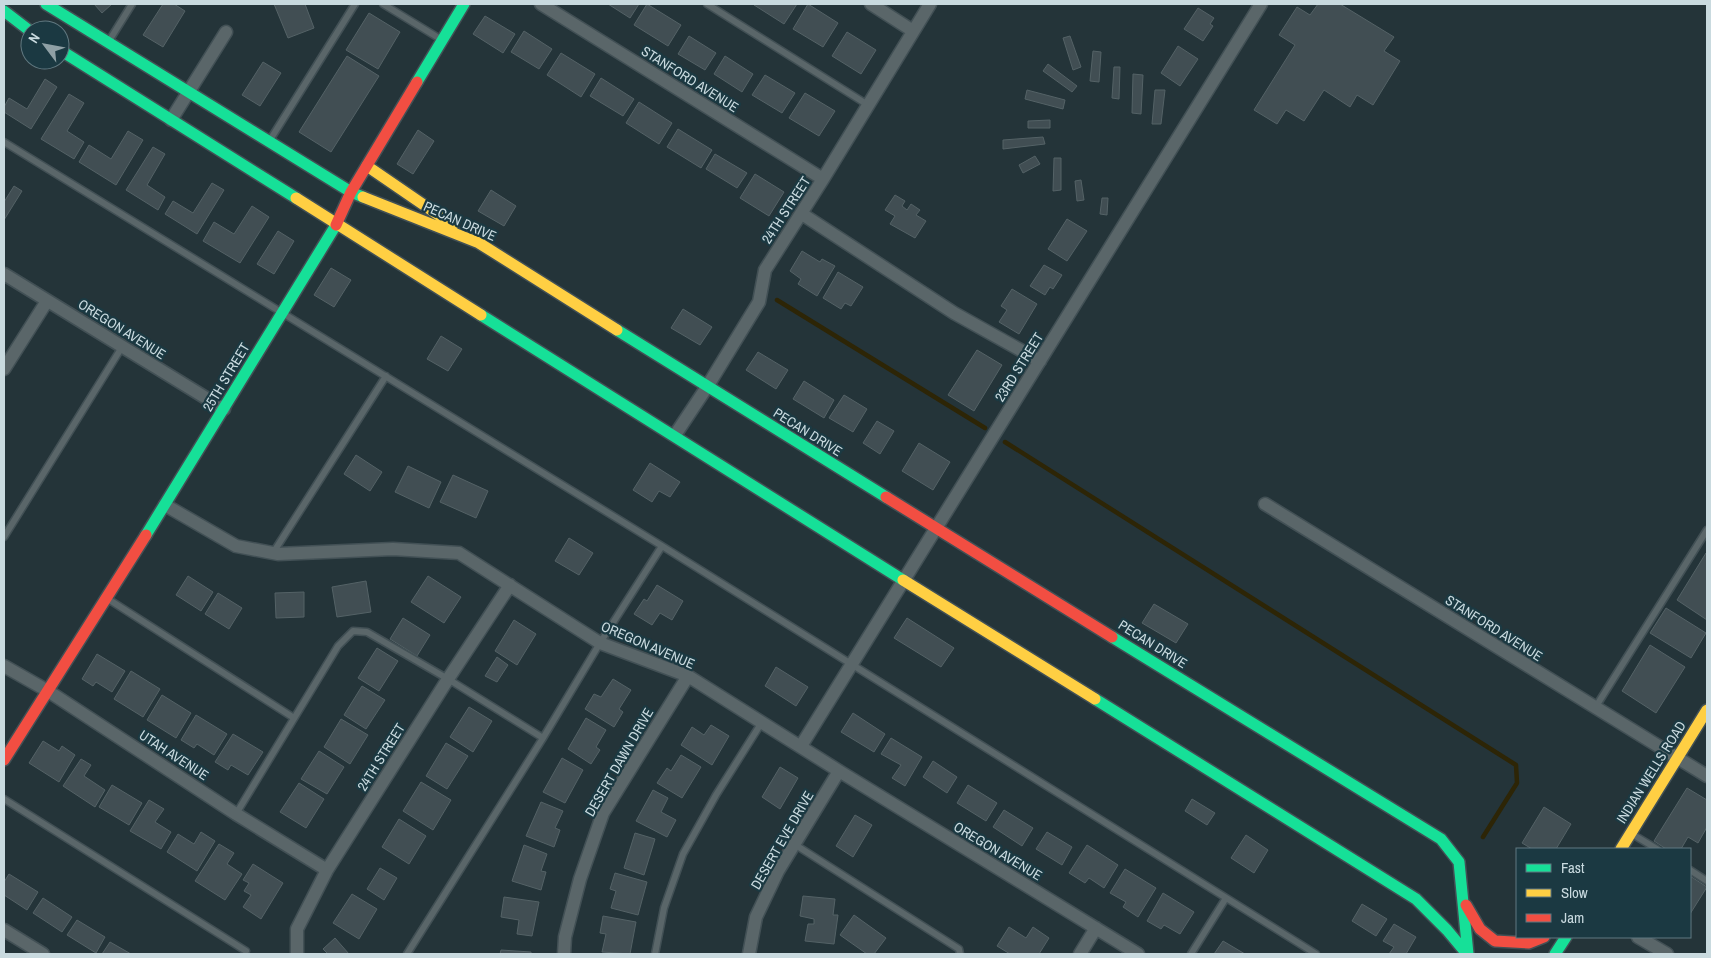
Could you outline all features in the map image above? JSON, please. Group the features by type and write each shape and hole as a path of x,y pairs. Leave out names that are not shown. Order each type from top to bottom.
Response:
{"main road":[{"name":"PECAN DRIVE","path":"46,4 351,192 479,243 935,528 1442,838 1459,862 1467,954"},
{"name":"25TH STREET","path":"4,760 224,410 281,313 337,224 351,192 464,4"},
{"path":"4,11 20,23"},
{"name":"PECAN DRIVE","path":"70,56 903,580 1416,899 1447,930 1467,954"},
{"path":"367,166 479,243"},
{"name":"INDIAN WELLS ROAD","path":"1621,848 1707,710"},
{"path":"1463,900 1480,929 1495,940 1529,943 1542,938"},
{"path":"1555,954 1565,938"}],"street":[{"name":"STANFORD AVENUE","path":"542,4 823,179"},
{"path":"871,4 913,31"},
{"name":"24TH STREET","path":"675,435 707,387 758,302 765,270 802,214 930,4"},
{"name":"23RD STREET","path":"801,746 1261,4"},
{"path":"171,120 226,32"},
{"path":"802,214 954,313 1040,361"},
{"name":"OREGON AVENUE","path":"4,274 224,410"},
{"path":"4,369 47,301"},
{"name":"STANFORD AVENUE","path":"1265,504 1707,776"},
{"name":"OREGON AVENUE","path":"165,505 236,546 278,554 393,549 459,553 600,643 688,676 801,746 839,772 1138,954"},
{"name":"24TH STREET","path":"297,954 297,929 327,870 448,678 510,585"},
{"name":"UTAH AVENUE","path":"4,666 48,691 236,814 327,870"},
{"name":"DESERT DAWN DRIVE","path":"564,954 565,936 580,879 603,813 688,676"},
{"name":"DESERT EVE DRIVE","path":"749,954 756,917 778,871 839,772"},
{"path":"1080,954 1096,928"},
{"path":"4,930 43,954"},
{"path":"1640,938 1667,954"}],"lane":[{"path":"108,42 132,4"},
{"path":"270,141 355,4"},
{"path":"383,4 442,40"},
{"path":"706,4 868,105"},
{"path":"4,142 662,546 1316,954"},
{"path":"4,537 122,347"},
{"path":"272,553 386,376"},
{"path":"1596,708 1707,530"},
{"path":"407,954 662,546"},
{"path":"106,597 294,718"},
{"path":"236,814 338,646 353,632 368,632 448,678 543,738"},
{"path":"655,954 664,908 683,854 762,722"},
{"path":"4,799 246,951"},
{"path":"1631,833 1655,848"},
{"path":"794,844 959,949 960,954"},
{"path":"1691,871 1707,881"},
{"path":"1191,954 1226,898"}],"building":[{"path":"94,4 112,4 102,13"},
{"path":"163,4 174,4 185,11 163,47 143,35"},
{"path":"274,4 305,4 314,28 288,38"},
{"path":"608,4 639,4 630,18"},
{"path":"647,4 681,25 668,46 634,25"},
{"path":"755,4 797,4 784,24"},
{"path":"808,4 838,23 823,47 793,29"},
{"path":"1318,4 1340,4 1394,37 1384,51 1400,61 1373,105 1357,95 1350,107 1324,90 1304,121 1286,110 1277,124 1254,110 1295,45 1279,35 1297,7 1310,15"},
{"path":"1198,8 1214,18 1210,24 1213,26 1203,41 1184,29"},
{"path":"369,13 400,32 378,69 346,50"},
{"path":"485,16 515,34 503,53 473,34"},
{"path":"524,31 552,49 539,69 511,52"},
{"path":"847,32 876,50 861,74 832,56"},
{"path":"689,36 716,53 705,70 678,54"},
{"path":"1070,36 1081,67 1073,70 1063,38"},
{"path":"1178,46 1198,59 1180,86 1161,73"},
{"path":"1093,51 1101,52 1099,82 1090,81"},
{"path":"561,53 595,74 581,97 547,75"},
{"path":"347,56 379,76 331,152 299,132"},
{"path":"725,56 753,74 742,92 714,74"},
{"path":"263,62 281,73 260,106 242,95"},
{"path":"1048,64 1077,86 1072,92 1043,71"},
{"path":"1114,67 1120,67 1119,99 1112,98"},
{"path":"1133,74 1143,75 1141,114 1132,113"},
{"path":"765,75 795,93 782,113 752,95"},
{"path":"601,78 634,99 623,116 590,96"},
{"path":"45,79 57,87 31,129 4,112 4,107 9,98 27,109"},
{"path":"1027,90 1065,100 1063,109 1025,99"},
{"path":"1155,90 1165,90 1161,124 1152,124"},
{"path":"805,93 835,111 819,136 789,118"},
{"path":"69,94 84,103 67,131 84,142 74,159 41,139"},
{"path":"639,102 672,123 659,144 626,123"},
{"path":"1050,120 1050,128 1028,128 1028,121"},
{"path":"678,129 712,150 701,168 667,147"},
{"path":"418,130 434,141 413,174 397,164"},
{"path":"128,131 143,140 116,185 79,162 89,145 111,159"},
{"path":"1043,137 1045,144 1003,149 1003,140"},
{"path":"153,147 165,154 147,185 165,197 158,210 126,190"},
{"path":"715,154 747,173 737,188 706,169"},
{"path":"1035,156 1040,164 1023,173 1019,165"},
{"path":"1054,158 1061,158 1061,190 1053,191"},
{"path":"755,174 784,192 769,216 740,198"},
{"path":"1081,180 1084,200 1077,201 1075,181"},
{"path":"212,183 224,190 197,234 165,214 173,201 193,213"},
{"path":"14,186 22,191 4,220 4,202"},
{"path":"491,190 516,206 504,226 478,211"},
{"path":"895,195 905,201 902,206 907,210 911,204 920,210 916,215 926,221 915,238 890,224 895,216 885,210"},
{"path":"1102,198 1108,198 1107,215 1100,214"},
{"path":"252,206 269,217 240,263 203,241 214,222 234,234"},
{"path":"1067,219 1087,231 1067,261 1048,249"},
{"path":"278,231 294,241 274,274 257,264"},
{"path":"802,251 820,262 822,259 835,266 817,296 798,284 801,279 790,271"},
{"path":"1044,265 1062,275 1053,289 1050,287 1045,295 1030,286"},
{"path":"331,268 351,280 334,307 314,295"},
{"path":"838,272 863,287 851,306 845,303 841,309 823,298"},
{"path":"1012,289 1037,304 1019,334 999,322 1007,310 1001,306"},
{"path":"683,309 712,327 700,345 671,328"},
{"path":"441,336 462,349 448,371 427,359"},
{"path":"977,350 1002,365 974,411 948,395"},
{"path":"758,352 788,370 776,389 746,370"},
{"path":"804,381 834,400 824,418 793,399"},
{"path":"844,395 867,409 853,432 829,418"},
{"path":"877,421 894,431 880,454 863,443"},
{"path":"919,443 950,462 933,490 902,471"},
{"path":"356,455 382,472 370,491 344,474"},
{"path":"650,463 680,482 670,497 659,491 652,502 633,490"},
{"path":"408,466 441,482 429,508 395,492"},
{"path":"453,475 488,491 476,518 440,502"},
{"path":"569,538 593,553 579,575 555,561"},
{"path":"1707,553 1707,620 1677,600"},
{"path":"188,576 213,592 201,611 176,595"},
{"path":"428,576 461,597 444,623 411,602"},
{"path":"366,581 371,612 337,617 332,587"},
{"path":"657,585 683,601 672,620 660,613 652,625 634,614 644,599 647,601"},
{"path":"304,592 304,617 276,618 275,593"},
{"path":"218,593 242,608 229,629 205,614"},
{"path":"1154,604 1188,624 1176,643 1142,623"},
{"path":"1666,608 1706,633 1691,658 1650,633"},
{"path":"403,618 430,635 417,656 390,639"},
{"path":"907,618 954,648 941,667 894,638"},
{"path":"514,620 536,634 517,665 495,651"},
{"path":"1650,645 1685,667 1656,713 1622,691"},
{"path":"377,648 398,661 379,691 358,678"},
{"path":"97,654 125,671 112,692 96,682 93,686 82,679"},
{"path":"497,657 508,665 497,682 485,676"},
{"path":"776,667 808,687 796,706 765,686"},
{"path":"131,671 160,689 143,717 114,699"},
{"path":"613,679 631,690 619,709 623,712 614,727 585,709 594,694 601,697"},
{"path":"362,686 385,700 366,729 344,715"},
{"path":"162,695 191,713 176,738 147,720"},
{"path":"469,707 492,721 473,752 450,737"},
{"path":"853,713 885,734 874,752 841,732"},
{"path":"196,715 227,734 214,755 197,744 194,748 181,740"},
{"path":"586,718 606,730 596,747 600,750 591,764 568,749"},
{"path":"341,719 368,735 350,764 324,747"},
{"path":"711,725 729,736 712,765 681,745 692,727 704,735"},
{"path":"233,734 263,752 248,775 231,765 228,770 215,762"},
{"path":"891,738 922,757 905,786 892,778 901,765 881,754"},
{"path":"43,741 59,751 62,746 75,755 59,782 29,763"},
{"path":"446,743 468,756 447,789 426,776"},
{"path":"319,751 344,767 327,794 301,779"},
{"path":"681,755 701,767 682,798 657,783 667,768 671,771"},
{"path":"562,758 583,770 565,803 543,792"},
{"path":"81,759 91,765 84,776 105,790 95,807 63,786"},
{"path":"933,761 957,777 947,793 923,777"},
{"path":"780,767 798,778 780,809 762,797"},
{"path":"421,782 451,800 433,830 403,811"},
{"path":"299,783 324,799 306,828 280,812"},
{"path":"112,785 142,803 129,825 99,807"},
{"path":"968,785 997,803 986,821 957,803"},
{"path":"1687,788 1707,800 1707,827 1698,843 1688,837 1682,848 1664,848 1654,841"},
{"path":"653,790 668,798 661,812 676,820 667,837 636,821"},
{"path":"1192,799 1215,813 1207,825 1185,811"},
{"path":"149,800 164,809 155,822 171,832 161,849 130,831"},
{"path":"541,802 563,811 555,828 560,830 554,847 526,836"},
{"path":"1544,807 1571,824 1557,848 1530,848 1522,843"},
{"path":"1004,810 1033,828 1022,846 993,827"},
{"path":"855,815 872,825 853,857 836,846"},
{"path":"399,819 426,836 409,864 382,847"},
{"path":"201,832 215,841 197,871 167,852 178,834 194,844"},
{"path":"1047,832 1072,847 1062,865 1036,849"},
{"path":"635,833 655,839 644,875 624,868"},
{"path":"1246,835 1268,850 1254,873 1231,858"},
{"path":"219,844 234,853 227,864 242,874 225,900 195,881"},
{"path":"524,845 547,854 541,871 546,872 541,890 512,881"},
{"path":"1087,845 1118,865 1104,888 1089,878 1085,883 1069,873"},
{"path":"253,864 283,883 261,919 243,907 251,895 244,891 249,883 243,880"},
{"path":"380,868 397,878 384,900 367,889"},
{"path":"1125,869 1156,888 1138,917 1123,907 1126,902 1110,893"},
{"path":"615,873 647,882 638,915 611,908 616,891 610,889"},
{"path":"9,874 38,892 27,910 4,895 4,882"},
{"path":"1691,877 1707,887 1691,912"},
{"path":"1163,893 1194,912 1180,934 1164,925 1161,929 1147,921"},
{"path":"352,894 377,909 359,939 333,923"},
{"path":"803,896 835,899 833,915 838,915 834,944 805,941 808,924 814,924 814,919 800,916"},
{"path":"504,897 539,902 532,936 517,934 519,920 501,917"},
{"path":"43,898 72,917 62,932 33,913"},
{"path":"1362,904 1387,919 1376,936 1352,921"},
{"path":"854,915 886,938 874,954 867,954 840,935"},
{"path":"603,916 636,922 630,954 602,952 606,934 600,933"},
{"path":"77,920 105,937 96,953 67,935"},
{"path":"1394,924 1416,937 1406,954 1389,954 1394,947 1383,941"},
{"path":"1009,927 1026,938 1033,927 1049,938 1039,954 1010,954 997,946"},
{"path":"335,938 349,954 328,954 323,949"},
{"path":"1223,941 1245,954 1214,954"},
{"path":"110,942 131,954 102,954"},
{"path":"501,950 531,952 531,954 500,954"}],"waterway":[{"path":"777,300 985,428"},
{"path":"1005,442 1516,765 1517,783 1483,837"}],"traffic: fast":[{"path":"46,4 351,192 363,197"},
{"path":"417,82 464,4"},
{"path":"4,11 20,23"},
{"path":"70,56 296,198"},
{"path":"146,535 336,225"},
{"path":"481,315 903,580"},
{"path":"617,330 886,497"},
{"path":"1112,637 1441,839 1459,862 1468,954"},
{"path":"1095,699 1416,899 1447,930 1467,954"},
{"path":"1555,954 1565,938"}],"traffic: slow":[{"path":"367,166 453,225"},
{"path":"363,197 479,243 617,330"},
{"path":"296,198 481,315"},
{"path":"903,580 1095,699"},
{"path":"1622,848 1707,710"}],"traffic: jam":[{"path":"336,225 351,192 417,82"},
{"path":"886,497 1112,637"},
{"path":"4,760 146,535"},
{"path":"1466,905 1480,929 1495,941 1529,943 1542,938"}]}
